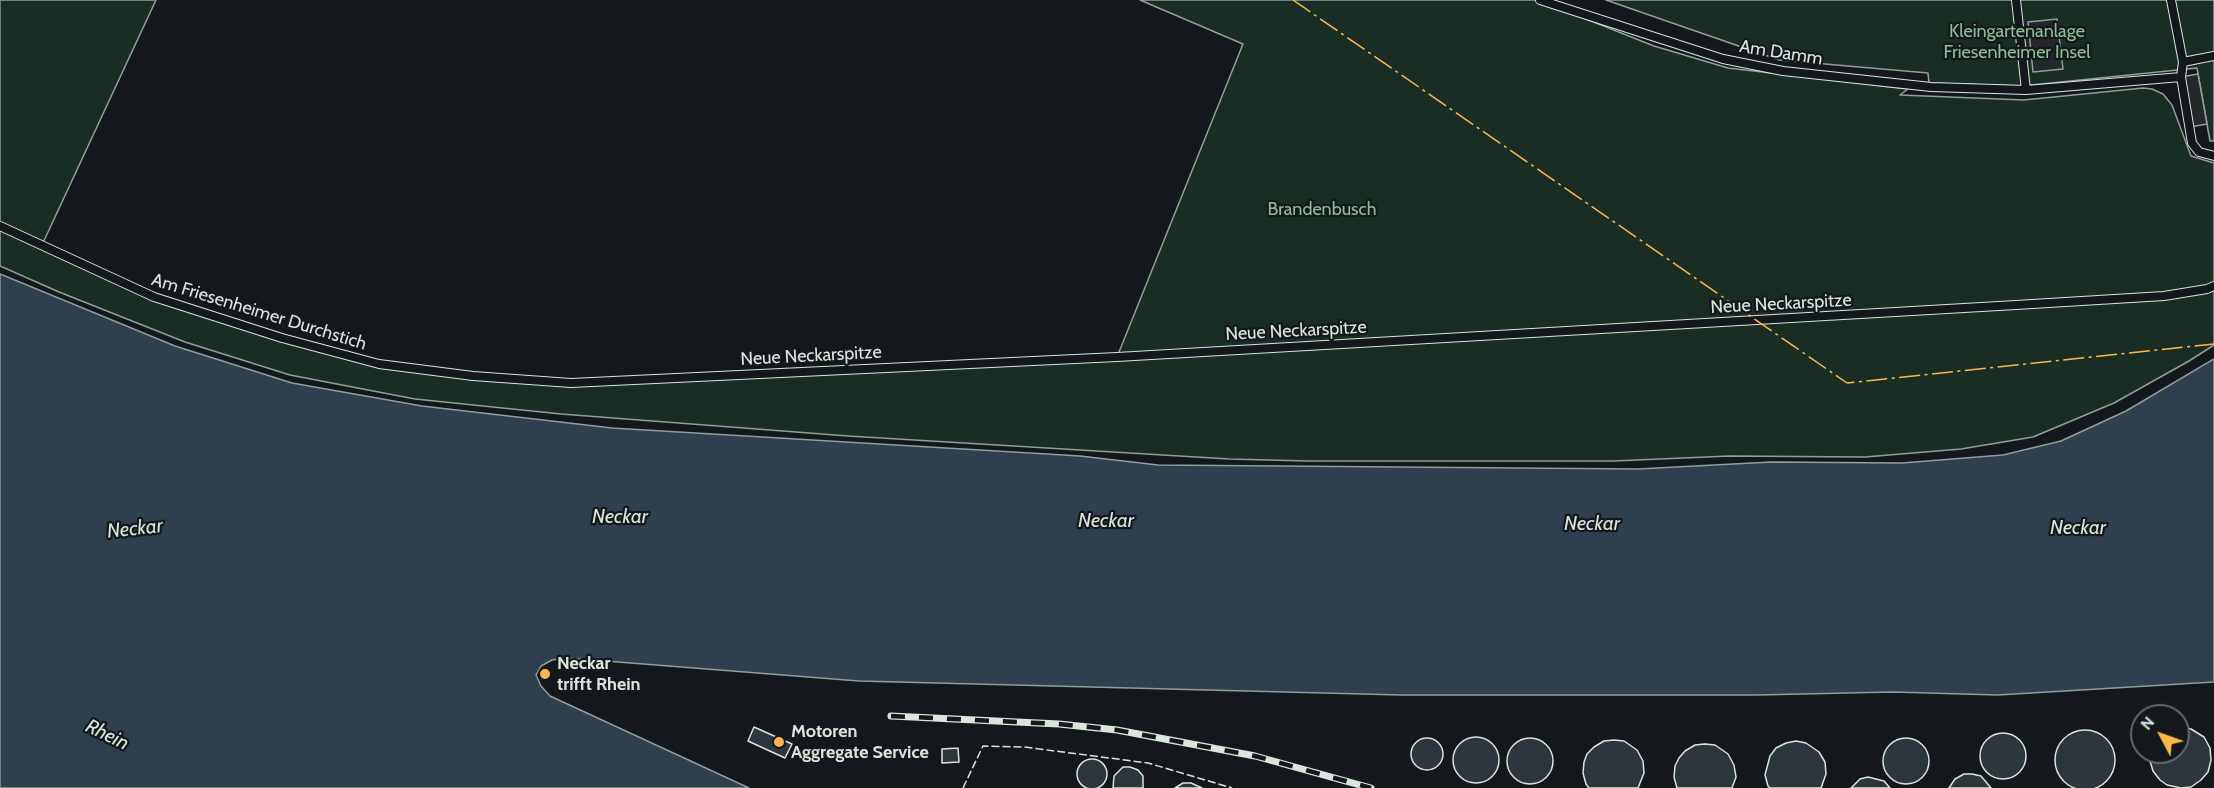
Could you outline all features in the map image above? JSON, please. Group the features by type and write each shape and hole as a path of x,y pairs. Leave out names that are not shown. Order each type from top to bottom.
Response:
{"lane":[{"name":"Am Damm","path":"1540,0 1723,58 1783,70 1931,87 2026,90 2181,77"},
{"path":"2016,0 2026,90"},
{"path":"2171,0 2183,62 2181,77 2192,143 2199,152 2214,156"},
{"path":"2183,62 2214,56"},
{"name":"Am Friesenheimer Durchstich","path":"0,226 154,297 282,338 379,364"},
{"name":"Neue Neckarspitze","path":"379,364 473,376 571,383 1118,357 2004,306 2164,296 2214,286"}],"green space":[{"name":"Brandenbusch","path":"0,0 156,0 42,245 154,297 379,364 571,383 1117,357 1243,44 1140,0 1538,0 1654,46 1728,68 1908,89 1900,95 2024,100 2152,89 2163,94 2172,105 2191,156 2214,163 2214,345 2114,403 2033,437 1961,449 1865,457 1730,456 1613,461 1229,459 848,436 561,414 415,399 290,375 185,342 0,266"},
{"name":"Kleingartenanlage Friesenheimer Insel","path":"1606,0 2214,0 2214,141 2210,141 2197,68 2022,86 1929,83 1928,73 1779,60"}],"shaded area":[{"path":"2057,19 2063,69 2033,72 2028,22"},
{"path":"2198,74 2207,124 2190,127 2181,77"}],"water":[{"path":"0,274 175,346 292,383 422,406 612,428 1080,456 1158,465 1638,469 1771,462 1902,463 2003,455 2061,441 2126,411 2214,359 2214,682 1998,695 1893,692 1757,695 1401,695 859,681 567,658 552,660 541,666 536,675 541,686 550,696 749,788 0,788"}],"building":[{"path":"754,727 792,744 785,758 748,741"},
{"path":"2190,729 2204,737 2210,748 2211,760 2208,772 2191,787 2181,788 2167,785 2153,771 2151,764 2190,764"},
{"path":"2085,730 2102,735 2110,743 2115,760 2110,777 2102,785 2085,790 2068,785 2060,777 2055,760 2060,743 2068,735"},
{"path":"2003,733 2019,740 2026,756 2019,772 2003,779 1987,772 1980,756 1987,740"},
{"path":"1476,737 1492,744 1499,760 1492,776 1476,783 1460,776 1453,760 1460,744"},
{"path":"1427,738 1438,743 1443,754 1438,765 1427,770 1416,765 1411,754 1416,743"},
{"path":"1530,738 1546,745 1553,761 1546,777 1530,784 1514,777 1507,761 1514,745"},
{"path":"1906,738 1922,745 1929,761 1922,777 1906,784 1890,777 1883,761 1890,745"},
{"path":"1604,741 1624,741 1637,750 1643,761 1644,773 1638,788 1589,788 1583,773 1587,754"},
{"path":"1796,741 1806,743 1819,752 1825,762 1826,774 1821,788 1770,788 1765,775 1770,756 1776,748"},
{"path":"1695,745 1715,745 1728,754 1734,765 1736,777 1732,788 1677,788 1674,777 1675,766 1679,758"},
{"path":"958,748 959,762 942,763 942,749"},
{"path":"1092,759 1103,763 1107,774 1103,785 1092,789 1081,785 1077,774 1081,763"},
{"path":"1123,767 1138,770 1143,776 1143,788 1113,788 1114,776"},
{"path":"1964,774 1981,776 1991,788 1949,788 1955,779"},
{"path":"1868,777 1884,781 1890,788 1851,788 1860,779"},
{"path":"1183,783 1191,783 1202,788 1175,788"}],"railway":[{"path":"891,716 1059,724 1117,730 1255,756 1371,788"}],"fence":[{"path":"963,788 983,746 1024,747 1148,763 1232,788"}],"power":[{"path":"1293,0 1847,383 2214,344"}],"place":[{"name":"Neckar trifft Rhein","path":"545,674"},
{"name":"Motoren Aggregate Service","path":"779,742"}],"water label":[{"name":"Neckar","path":"620,517"},
{"name":"Neckar","path":"1106,521"},
{"name":"Neckar","path":"1592,524"},
{"name":"Neckar","path":"2078,528"},
{"name":"Neckar","path":"135,529"},
{"name":"Rhein","path":"107,735"}]}
